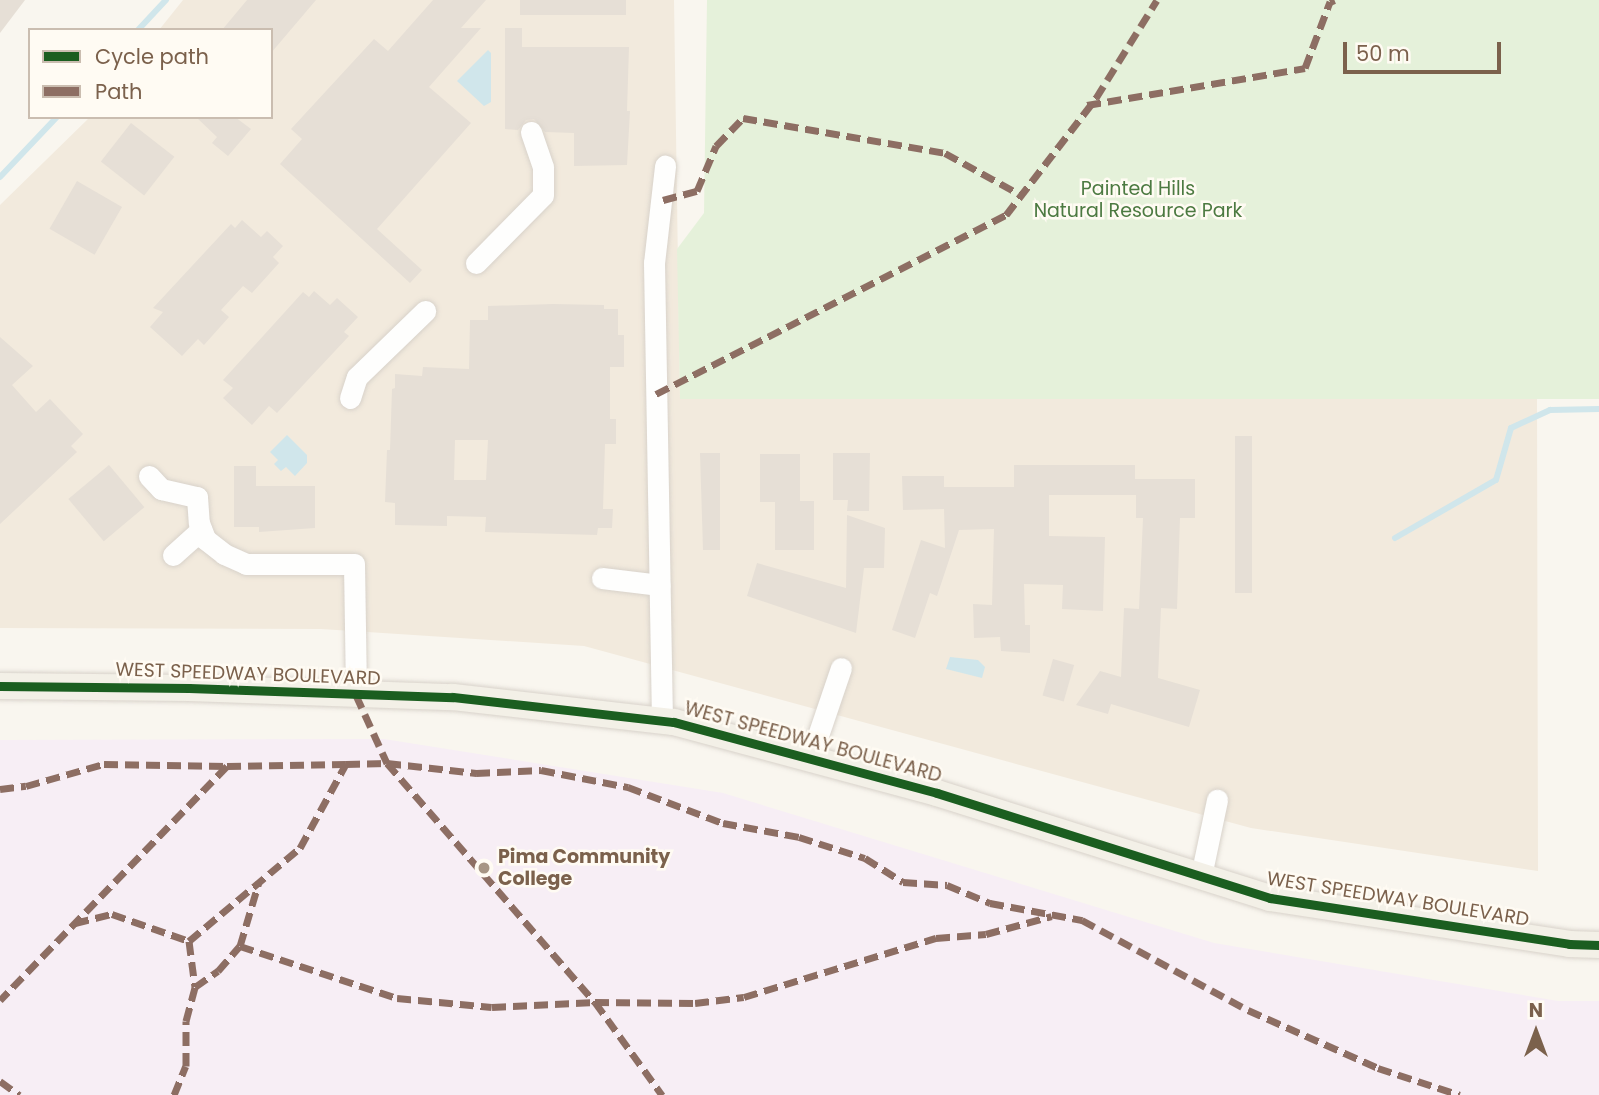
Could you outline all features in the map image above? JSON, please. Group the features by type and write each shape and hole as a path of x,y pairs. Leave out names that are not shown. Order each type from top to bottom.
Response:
{"main road":[{"name":"WEST SPEEDWAY BOULEVARD","path":"0,687 453,697 662,721 937,793 1270,898 1569,944 1599,945"}],"lane":[{"path":"475,263 543,195 543,167 531,131"},
{"path":"662,721 654,262 665,166"},
{"path":"350,398 357,377 425,311"},
{"path":"149,476 161,489 197,497 201,530 205,539 223,554 246,564 354,564 356,695"},
{"path":"173,555 201,530"},
{"path":"602,578 660,586"},
{"path":"810,759 841,668"},
{"path":"1201,876 1217,800"}],"shaded area":[{"path":"183,0 674,0 680,399 1537,399 1538,871 1251,828 584,646 321,629 0,628 0,205 88,119 273,119 273,28 161,28"},
{"path":"488,50 491,53 491,102 484,106 457,81"},
{"path":"287,435 307,455 307,463 295,476 286,467 281,471 274,464 278,460 270,452"},
{"path":"950,657 978,660 985,667 982,678 946,669"},
{"name":"Pima Community College","path":"384,739 723,793 1214,943 1558,1001 1599,1001 1599,1095 0,1095 0,740"}],"green space":[{"name":"Painted Hills Natural Resource Park","path":"707,0 1599,0 1599,399 680,399 677,249 704,213"}],"building":[{"path":"0,0 25,0 0,33"},
{"path":"247,0 316,0 273,51 273,28 224,28"},
{"path":"433,0 486,0 461,28 481,28 429,87 471,123 377,229 422,270 410,283 280,164 302,139 291,129 374,39 388,51"},
{"path":"520,0 626,0 626,15 520,15"},
{"path":"505,28 522,28 522,47 629,47 627,165 574,166 574,133 545,132 534,119 526,120 518,130 505,129"},
{"path":"198,119 238,119 251,129 228,156 212,143 217,137"},
{"path":"131,123 174,157 144,195 101,162"},
{"path":"77,181 122,207 95,255 50,229"},
{"path":"242,220 261,237 267,231 283,246 273,257 279,263 252,293 243,286 221,310 229,317 204,345 198,339 182,356 150,327 163,312 153,308 231,224 235,228"},
{"path":"314,291 330,305 337,298 358,317 344,332 349,336 277,413 269,406 252,425 223,398 233,388 223,380 303,292 309,297"},
{"path":"604,305 604,309 618,309 618,335 624,335 624,367 610,367 610,419 616,419 616,444 605,444 603,509 613,509 612,528 598,528 597,535 485,532 486,517 447,516 447,526 395,525 395,503 385,502 395,374 422,376 423,367 469,369 470,320 488,320 488,306","holes":["455,440 488,440 486,480 454,480"]},
{"path":"0,337 33,366 12,385 36,412 50,399 83,434 71,446 77,452 0,524"},
{"path":"1235,436 1252,436 1252,593 1235,593"},
{"path":"700,453 720,453 720,550 703,550"},
{"path":"833,453 870,453 869,511 847,511 848,500 833,500"},
{"path":"760,454 800,454 800,501 814,501 814,550 775,550 775,502 760,502"},
{"path":"109,465 144,507 104,541 68,499"},
{"path":"1014,465 1135,465 1135,479 1195,479 1195,518 1180,518 1177,609 1161,608 1158,678 1200,690 1189,727 1111,704 1108,714 1076,705 1100,671 1121,677 1124,608 1139,609 1143,518 1136,518 1136,495 1049,495 1049,536 1105,537 1103,611 1062,609 1063,585 1024,584 1025,625 1030,625 1030,653 1001,651 1000,637 974,638 973,604 992,605 994,529 959,530 937,596 930,593 915,638 892,630 921,540 945,548 944,509 903,510 902,476 944,476 944,487 1014,487"},
{"path":"234,466 256,466 256,486 315,486 315,528 259,532 259,527 234,527"},
{"path":"847,515 885,528 884,568 864,568 856,633 747,596 757,563 846,588"},
{"path":"1053,659 1074,665 1064,702 1043,696"}],"waterway":[{"path":"140,28 166,0"},
{"path":"0,177 55,119"},
{"path":"1395,538 1496,480 1511,428 1550,410 1599,409"}],"marked path":[{"path":"656,394 1006,215 1096,98 1157,0"},
{"path":"1087,105 1305,68 1330,2 1335,0"},
{"path":"663,200 697,191 716,146 743,118 945,153 1021,195"},
{"path":"356,695 387,763 595,1002 662,1095"},
{"path":"346,764 387,763 476,773 541,770 628,787 723,823 799,837 865,858 903,882 947,885 990,903 1082,920 1248,1010 1378,1068 1460,1095"},
{"path":"0,789 26,786 104,764 227,766 0,1000"},
{"path":"75,923 112,914 189,941 300,848 346,764 227,766"},
{"path":"189,941 195,987 218,971 240,946 259,882"},
{"path":"240,946 397,998 492,1007 595,1002 695,1003 744,997 936,938 986,934 1052,916"},
{"path":"174,1095 186,1066 186,1021 195,987"},
{"path":"0,1081 19,1095"}],"cycle path":[{"path":"0,686 189,688 453,697 674,722 937,793 1270,898 1569,944 1599,945"}],"place":[{"name":"Pima Community College","path":"484,868"}]}
